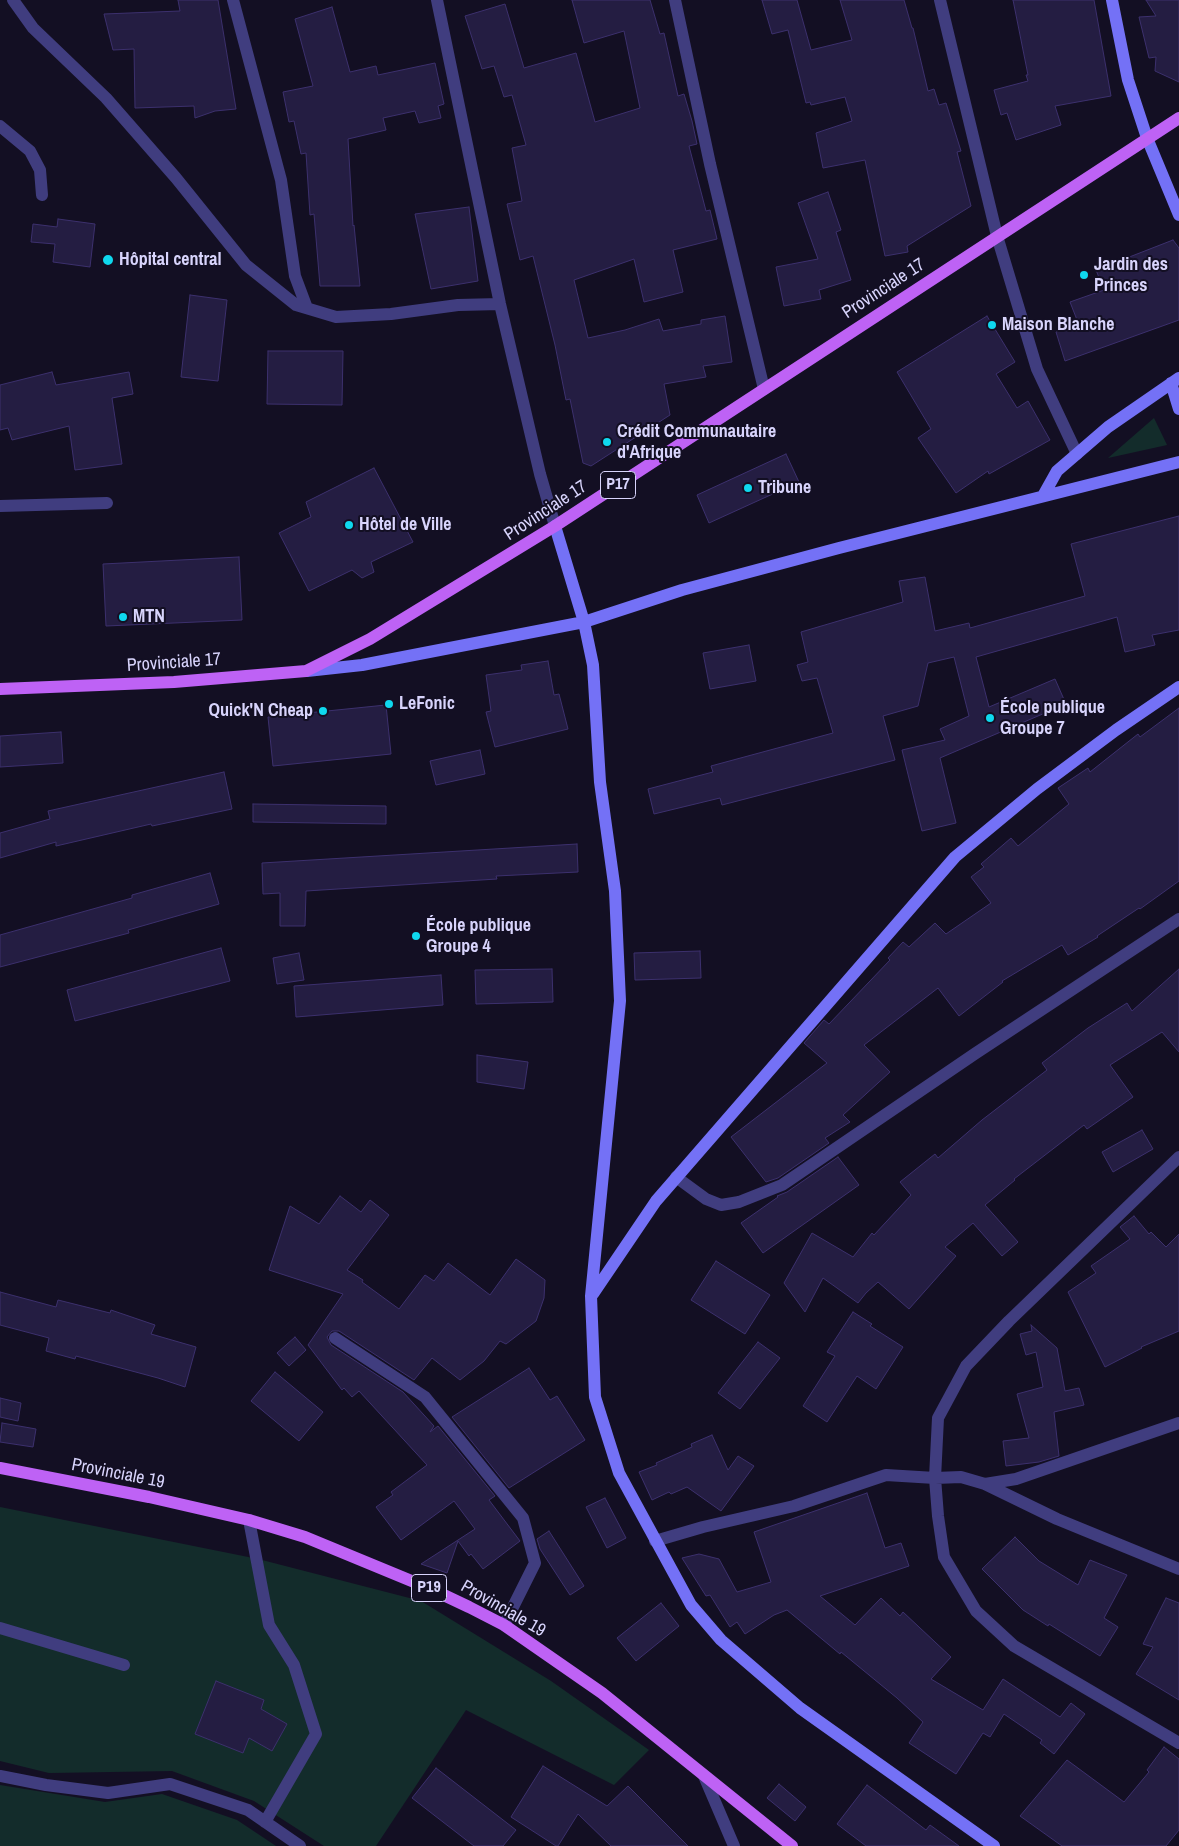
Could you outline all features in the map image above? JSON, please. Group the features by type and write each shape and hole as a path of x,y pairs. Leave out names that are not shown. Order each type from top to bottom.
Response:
{"main road":[{"name":"Provinciale 17","path":"0,689 174,682 306,671 370,639 555,526 1179,118"},
{"name":"Provinciale 19","path":"0,1468 149,1497 249,1520 305,1537 431,1589 504,1625 602,1693 792,1846"}],"street":[{"path":"13,0 33,28 106,98 176,178 246,265 296,304 336,317 391,314 458,305 500,304"},
{"path":"233,0 281,180 295,276 306,308"},
{"path":"437,0 500,304 540,474 584,622 593,665 600,782 615,891 620,1000 591,1296 595,1397 620,1473 655,1541 691,1605 721,1640 800,1708 994,1846"},
{"path":"675,0 712,173 764,389"},
{"path":"940,0 997,236 1037,369 1077,454"},
{"path":"1112,0 1128,80 1147,138 1179,215"},
{"path":"0,126 30,151 40,170 42,195"},
{"path":"1043,496 1057,472 1077,454 1108,427 1175,380 1179,409"},
{"path":"306,671 362,665 584,622 682,590 1179,462"},
{"path":"0,506 107,503"},
{"path":"591,1296 656,1201 955,857 1044,783 1179,687"},
{"path":"676,1177 706,1199 721,1205 739,1202 782,1185 976,1053 1179,919"},
{"path":"1179,1157 1009,1321 966,1366 938,1418 935,1478 944,1557 976,1611 1014,1646 1179,1743"},
{"path":"336,1338 425,1397 523,1518 535,1564 504,1625"},
{"path":"985,1484 1016,1478 1179,1423"},
{"path":"655,1541 703,1527 794,1506 886,1475 935,1478 961,1477 985,1484 1057,1519 1179,1569"},
{"path":"249,1520 269,1625 294,1665 316,1734 265,1822"},
{"path":"0,1628 124,1665"},
{"path":"0,1776 46,1785 108,1793 170,1784 248,1810 300,1846"},
{"path":"704,1776 734,1846"}],"green space":[{"path":"1154,418 1167,445 1108,458"},
{"path":"0,1507 258,1559 421,1601 551,1681 649,1750 614,1785 466,1710 376,1846 324,1846 254,1801 172,1771 49,1773 0,1761"},
{"path":"0,1785 105,1802 162,1794 237,1820 276,1846 0,1846"}],"building":[{"path":"178,0 218,0 236,109 215,111 195,118 194,106 135,108 134,49 113,50 104,14 180,11"},
{"path":"572,0 650,0 660,34 664,33 678,96 684,94 692,121 697,144 689,146 706,211 710,210 717,239 673,250 683,292 644,302 634,259 574,280 588,338 625,330 659,319 663,331 701,324 701,320 725,316 732,362 703,366 706,377 664,384 670,415 591,466 583,463 570,399 566,400 555,345 533,256 520,260 507,204 522,201 512,148 526,145 512,95 504,97 494,66 482,69 465,16 505,4 524,68 576,53 595,122 640,108 624,31 584,43"},
{"path":"762,0 797,0 811,50 852,40 840,0 904,0 913,28 928,91 934,89 939,105 946,103 961,151 957,152 971,206 907,246 908,252 885,256 865,160 823,168 816,133 852,121 845,97 811,105 810,102 806,103 788,30 772,34"},
{"path":"1013,0 1094,0 1111,96 1055,106 1061,125 1016,140 1007,113 1001,115 994,90 1028,81"},
{"path":"1146,0 1179,0 1179,82 1155,71 1156,57 1149,58 1139,17 1156,16"},
{"path":"332,7 350,72 376,66 378,75 435,63 444,104 438,106 441,118 419,123 415,111 383,118 386,130 348,139 353,226 360,286 320,286 314,214 310,215 306,153 301,154 294,121 289,122 283,92 313,86 295,19"},
{"path":"828,192 841,230 836,232 851,280 819,290 821,299 784,306 776,267 818,259 798,203"},
{"path":"469,207 478,281 431,289 415,214"},
{"path":"58,219 95,224 90,267 53,262 55,244 31,242 33,224 57,227"},
{"path":"1173,240 1179,248 1179,320 1065,361 1056,332 1079,325 1070,302 1104,290 1096,270"},
{"path":"190,295 227,300 218,381 181,377"},
{"path":"987,316 1015,362 996,374 1017,408 1028,401 1050,440 989,474 988,471 956,493 918,438 931,429 897,372"},
{"path":"268,351 343,351 342,405 267,404"},
{"path":"52,372 56,385 129,372 133,394 112,398 122,464 75,470 69,426 12,440 8,428 0,430 0,385"},
{"name":"Tribune","path":"786,454 799,482 709,523 697,495"},
{"name":"Hôtel de Ville","path":"374,468 413,542 371,562 374,572 362,578 352,570 309,591 279,533 311,517 306,502"},
{"path":"1179,516 1179,630 1152,635 1155,645 1125,652 1117,617 976,657 989,707 1055,679 1066,704 940,758 956,823 922,831 902,750 945,740 940,729 969,716 954,657 928,663 918,706 883,716 895,760 722,805 720,798 654,814 648,789 713,772 711,766 833,733 817,678 802,681 797,665 808,662 801,632 903,602 899,581 925,577 935,631 969,623 970,628 1085,596 1071,544"},
{"path":"239,557 242,620 106,626 103,564"},
{"path":"749,645 756,681 710,689 703,653"},
{"path":"548,661 554,695 559,694 568,729 495,747 486,712 491,711 486,675 522,670 521,665"},
{"path":"386,705 391,754 273,766 268,717"},
{"path":"1179,708 1179,881 1098,937 1068,955 1062,945 1002,981 959,1016 938,988 864,1045 890,1072 843,1115 850,1122 825,1138 829,1143 778,1178 766,1182 731,1137 827,1063 804,1043 824,1020 829,1024 890,960 888,958 903,942 909,947 935,923 946,934 991,903 971,877 984,867 981,864 1011,838 1018,846 1069,804 1058,788 1088,768 1090,772 1138,734 1140,737"},
{"path":"61,732 63,763 0,767 0,736"},
{"path":"480,750 485,774 436,785 430,761"},
{"path":"224,772 232,809 152,826 151,824 56,846 56,842 0,858 0,833 50,819 48,811"},
{"path":"253,804 386,806 386,824 253,822"},
{"path":"577,844 578,872 496,876 497,879 306,891 305,926 280,926 280,893 263,894 262,863"},
{"path":"210,873 219,904 128,930 129,933 0,967 0,935 132,898 132,895"},
{"path":"221,948 230,981 75,1021 67,990"},
{"path":"700,951 701,978 635,980 634,953"},
{"path":"299,953 304,980 277,984 273,958"},
{"path":"552,969 553,1002 476,1004 475,970"},
{"path":"1179,969 1179,1052 1162,1032 1110,1065 1133,1097 1087,1129 1084,1125 1014,1179 985,1205 1018,1242 1002,1256 973,1223 945,1247 956,1256 909,1309 878,1282 858,1303 823,1278 805,1312 784,1283 812,1233 853,1257 872,1233 874,1235 911,1195 900,1182 935,1154 938,1158 982,1120 1047,1070 1042,1063 1088,1028 1127,1003 1132,1011"},
{"path":"441,975 443,1005 296,1017 294,986"},
{"path":"477,1055 528,1062 524,1089 477,1082"},
{"path":"1142,1130 1153,1149 1113,1172 1102,1152"},
{"path":"838,1157 859,1185 763,1253 741,1223 777,1196 787,1192"},
{"path":"340,1196 361,1212 370,1200 389,1215 347,1270 363,1280 362,1282 399,1309 425,1275 434,1281 448,1263 490,1295 516,1259 545,1280 544,1298 536,1321 506,1344 500,1341 484,1361 460,1380 432,1358 414,1380 339,1331 332,1331 327,1337 331,1345 403,1392 434,1426 430,1432 438,1426 495,1496 489,1500 520,1541 483,1569 471,1554 469,1556 458,1541 447,1573 421,1564 475,1529 454,1501 401,1540 376,1507 393,1495 391,1492 427,1465 359,1391 352,1397 344,1388 342,1390 308,1345 343,1294 269,1270 290,1206 319,1224"},
{"path":"1134,1216 1149,1234 1151,1232 1166,1247 1179,1234 1179,1331 1141,1347 1105,1367 1068,1292 1096,1273 1091,1266 1130,1239 1120,1227"},
{"path":"716,1261 770,1295 745,1334 691,1300"},
{"path":"0,1292 56,1307 58,1300 110,1313 111,1310 155,1325 151,1334 196,1347 185,1387 76,1356 75,1359 46,1351 49,1338 0,1325"},
{"path":"853,1312 872,1324 870,1326 903,1347 876,1389 857,1376 827,1422 803,1406 835,1356 827,1352"},
{"path":"1031,1325 1057,1348 1065,1391 1079,1388 1084,1405 1054,1412 1059,1456 1039,1462 1006,1466 1003,1441 1029,1438 1017,1394 1043,1387 1036,1352 1026,1355 1020,1334 1032,1331"},
{"path":"295,1337 306,1350 289,1366 277,1353"},
{"path":"758,1342 780,1358 740,1409 718,1393"},
{"path":"529,1368 550,1400 557,1396 585,1440 509,1488 452,1417"},
{"path":"275,1372 323,1412 299,1441 251,1401"},
{"path":"0,1398 21,1403 18,1421 0,1417"},
{"path":"2,1423 36,1429 33,1447 0,1442"},
{"path":"712,1435 728,1470 738,1456 754,1466 721,1511 687,1487 671,1494 669,1492 652,1500 639,1472 657,1465 656,1463 692,1447 691,1444"},
{"path":"867,1493 885,1548 901,1543 909,1566 820,1596 855,1625 881,1598 900,1616 903,1612 951,1657 931,1679 983,1710 1003,1679 1060,1717 1071,1703 1085,1714 1054,1754 1040,1743 1042,1740 1004,1714 990,1737 983,1733 956,1774 909,1743 923,1722 841,1652 840,1654 787,1610 774,1615 745,1634 737,1622 730,1627 710,1595 706,1596 682,1558 699,1554 719,1559 737,1592 771,1582 754,1532"},
{"path":"605,1498 626,1538 607,1548 586,1507"},
{"path":"549,1531 584,1586 570,1595 540,1549 537,1539"},
{"path":"1015,1537 1039,1561 1078,1585 1090,1560 1127,1575 1104,1618 1118,1627 1100,1656 1023,1610 982,1569"},
{"path":"1166,1598 1179,1603 1179,1700 1136,1674 1153,1647 1143,1644"},
{"path":"661,1603 679,1626 636,1661 617,1638"},
{"path":"216,1681 264,1700 261,1709 287,1724 272,1751 249,1738 243,1753 195,1734"},
{"path":"1164,1747 1179,1759 1179,1830 1166,1846 1062,1846 1020,1816 1067,1760 1124,1802 1149,1772 1147,1770"},
{"path":"543,1766 607,1806 628,1786 688,1846 611,1846 578,1814 558,1846 556,1846 511,1817"},
{"path":"436,1768 516,1830 503,1846 474,1846 412,1798"},
{"path":"779,1784 806,1807 795,1821 767,1798"},
{"path":"867,1785 926,1830 930,1825 959,1846 866,1846 837,1824"}],"place":[{"name":"Hôpital central","path":"108,260"},
{"name":"Jardin des Princes","path":"1084,275"},
{"name":"Maison Blanche","path":"992,325"},
{"name":"Crédit Communautaire d'Afrique","path":"607,442"},
{"name":"Tribune","path":"748,488"},
{"name":"Hôtel de Ville","path":"349,525"},
{"name":"MTN","path":"123,617"},
{"name":"LeFonic","path":"389,704"},
{"name":"Quick'N Cheap","path":"323,711"},
{"name":"École publique Groupe 7","path":"990,718"},
{"name":"École publique Groupe 4","path":"416,936"}]}
